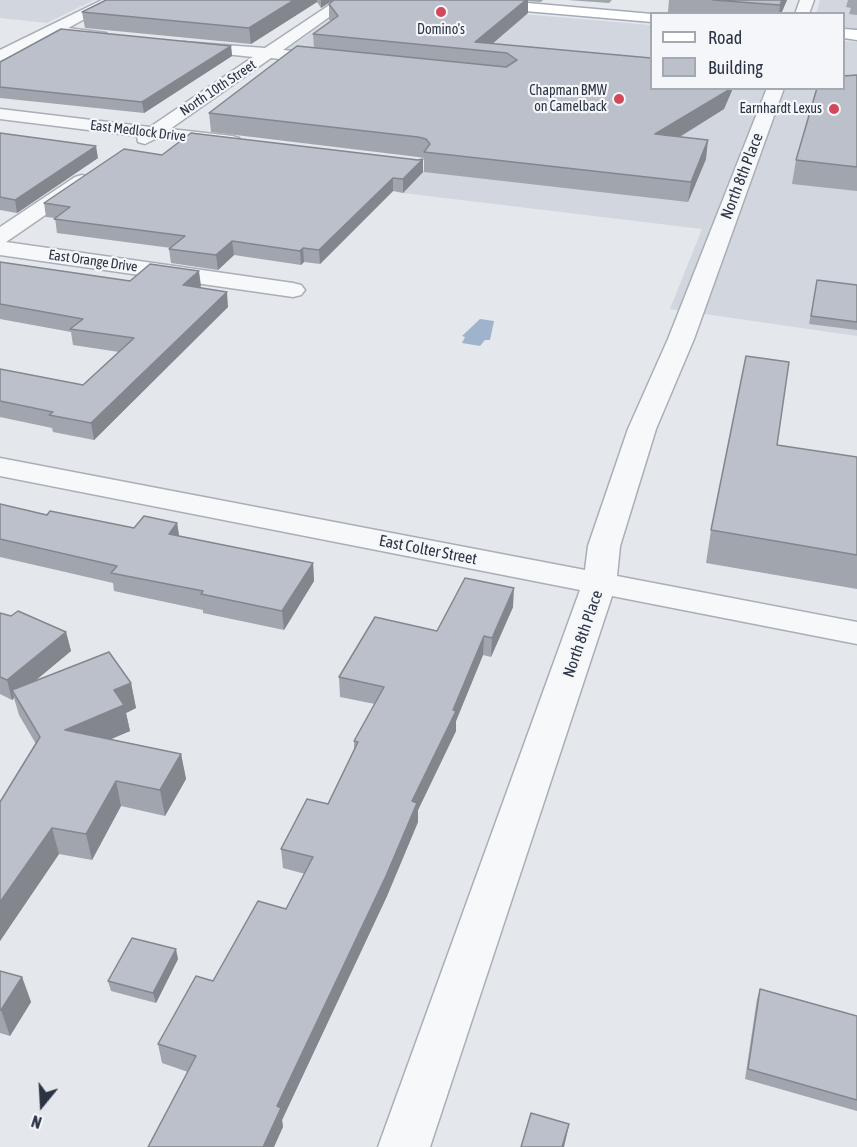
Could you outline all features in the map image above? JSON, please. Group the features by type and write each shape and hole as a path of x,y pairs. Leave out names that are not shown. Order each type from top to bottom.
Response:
{"main road":[{"path":"446,0 650,18"}],"street":[{"path":"0,56 113,0"},
{"name":"North 10th Street","path":"134,146 346,0"},
{"path":"50,31 119,38"},
{"path":"177,44 352,62"},
{"name":"North 8th Place","path":"404,1147 600,582 604,546 642,429 681,339 775,90"},
{"name":"East Medlock Drive","path":"0,114 245,144"},
{"path":"0,237 94,173"},
{"name":"East Orange Drive","path":"0,248 293,290"},
{"name":"East Colter Street","path":"0,466 857,633"}],"shaded area":[{"path":"0,0 94,0 47,23 0,18"},
{"path":"358,0 650,25 650,90 845,90 845,41 857,42 857,336 670,309 702,229 403,193 511,73 285,51"},
{"path":"820,0 857,0 857,29 845,28 845,12 817,12"}],"water":[{"path":"480,319 494,321 490,340 485,340 480,346 462,343 465,337 462,336"}],"building":[{"path":"106,0 294,0 249,28 82,12"},
{"path":"334,0 526,0 475,42 650,58 650,90 727,90 655,134 708,140 691,182 424,152 430,144 426,139 418,137 209,113 297,46 506,67 517,60 507,53 313,34 338,16 329,4"},
{"path":"713,0 782,0 780,5"},
{"path":"61,29 231,46 142,102 0,87 0,62"},
{"path":"857,75 857,167 796,160 816,90 845,90 845,76"},
{"path":"0,133 96,146 15,200 0,197"},
{"path":"191,133 423,159 403,179 393,178 319,250 303,248 300,251 232,241 216,255 169,249 185,236 54,219 70,207 44,203 124,149 162,155"},
{"path":"0,262 130,281 150,264 199,271 183,285 227,292 91,423 49,415 53,412 0,401 0,369 83,385 134,338 70,329 83,319 0,304"},
{"path":"817,280 857,285 857,322 811,316"},
{"path":"746,356 789,362 777,445 857,457 857,555 711,530"},
{"path":"0,504 47,515 50,511 134,528 144,516 177,523 169,534 313,563 282,611 201,594 203,591 111,573 117,566 0,539"},
{"path":"465,578 514,588 492,638 484,636 453,710 456,711 412,801 417,803 386,876 277,1106 281,1108 263,1147 148,1147 196,1056 158,1044 196,976 213,981 258,901 286,909 313,857 281,849 307,799 328,804 358,742 354,741 384,687 339,677 375,617 437,631"},
{"path":"18,611 66,632 7,680 0,677 0,613 11,616"},
{"path":"109,652 131,683 114,690 124,705 65,730 181,754 160,790 116,781 86,834 52,828 0,902 0,802 40,737 12,690"},
{"path":"132,938 176,949 153,993 108,981"},
{"path":"0,971 22,977 1,1010 0,1010"},
{"path":"760,989 857,1016 857,1100 748,1069"},
{"path":"531,1113 569,1124 562,1147 521,1147"}],"place":[{"name":"Domino's","path":"441,12"},
{"name":"Chapman BMW on Camelback","path":"619,99"},
{"name":"Earnhardt Lexus","path":"834,109"}]}
